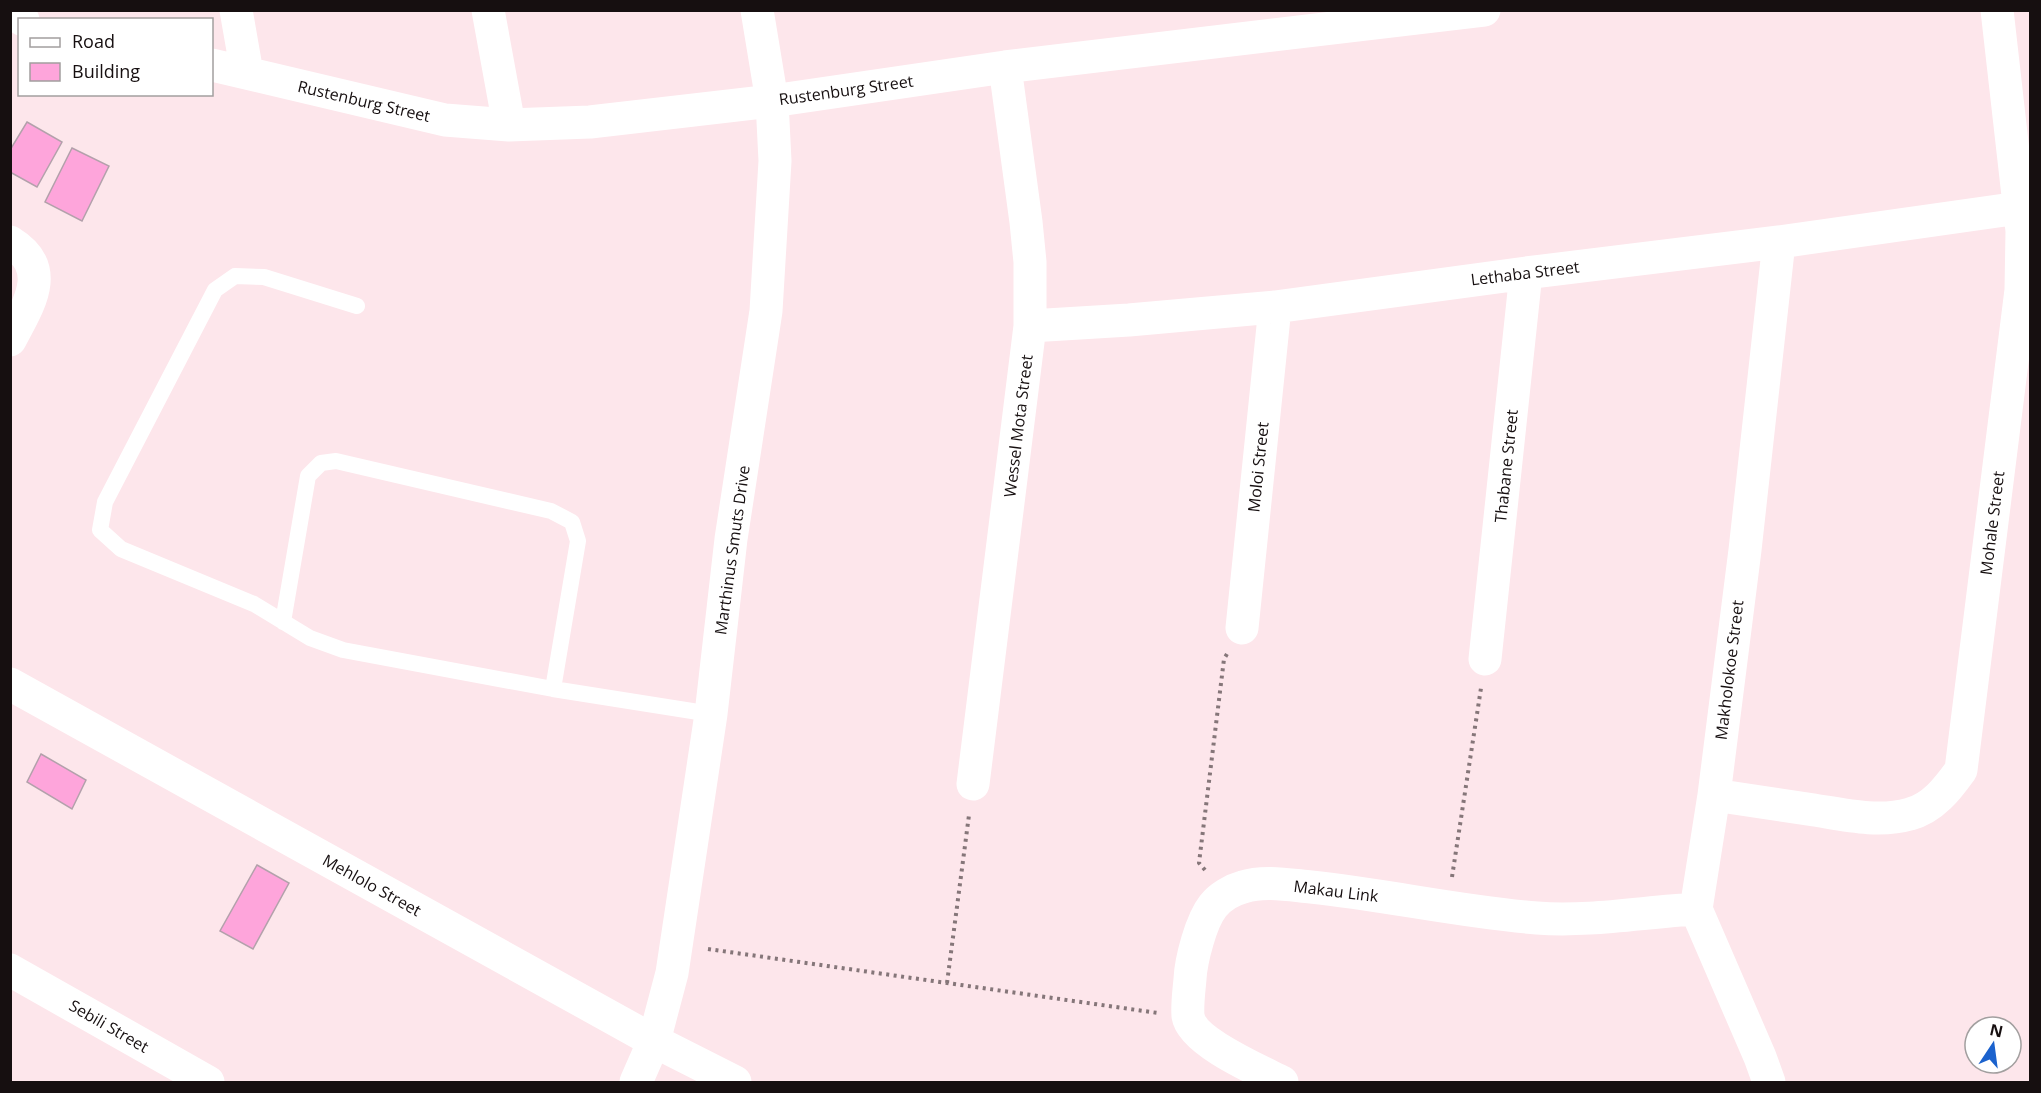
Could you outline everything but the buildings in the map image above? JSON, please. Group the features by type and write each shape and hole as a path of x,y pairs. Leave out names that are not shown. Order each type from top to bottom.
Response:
{"street":[{"path":"236,10 247,73"},
{"path":"488,10 509,125"},
{"name":"Marthinus Smuts Drive","path":"636,1083 654,1041 672,973 711,714 732,539 766,311 775,161 772,100 757,10"},
{"name":"Rustenburg Street","path":"213,65 445,120 509,125 590,122 772,100 1005,67 1484,10"},
{"name":"Mohale Street","path":"1714,795 1883,818 1912,814 1931,803 1946,791 1961,770 2021,290 2023,252 1997,10"},
{"name":"Wessel Mota Street","path":"973,784 1030,326 1028,242 1005,67"},
{"name":"Lethaba Street","path":"1030,326 1275,307 1779,242 2019,208"},
{"path":"10,242 31,259 34,270 32,298 10,340"},
{"name":"Makholokoe Street","path":"1696,909 1714,795 1745,550 1779,242"},
{"name":"Thabane Street","path":"1485,659 1526,273"},
{"name":"Moloi Street","path":"1242,628 1275,307"},
{"name":"Mehlolo Street","path":"10,684 654,1041 735,1083"},
{"name":"Makau Link","path":"1226,895 1244,886 1277,884 1338,890 1495,914 1574,919 1696,909"},
{"path":"1226,895 1212,907 1200,933 1191,971 1188,1018 1202,1037 1228,1055 1282,1083"},
{"path":"1696,909 1756,1046 1769,1083"},
{"name":"Sebili Street","path":"10,970 208,1083"}],"lane":[{"path":"357,306 264,277 235,276 215,290 105,502 100,530 121,549 254,604 310,638 343,650 553,689 711,714"},
{"path":"283,622 308,476 321,463 336,461 551,511 572,522 579,541 553,689"}],"path":[{"path":"1226,895 1198,862 1224,659 1242,628"},
{"path":"1447,907 1485,659"},
{"path":"947,983 973,784"},
{"path":"676,944 1188,1018"}]}
